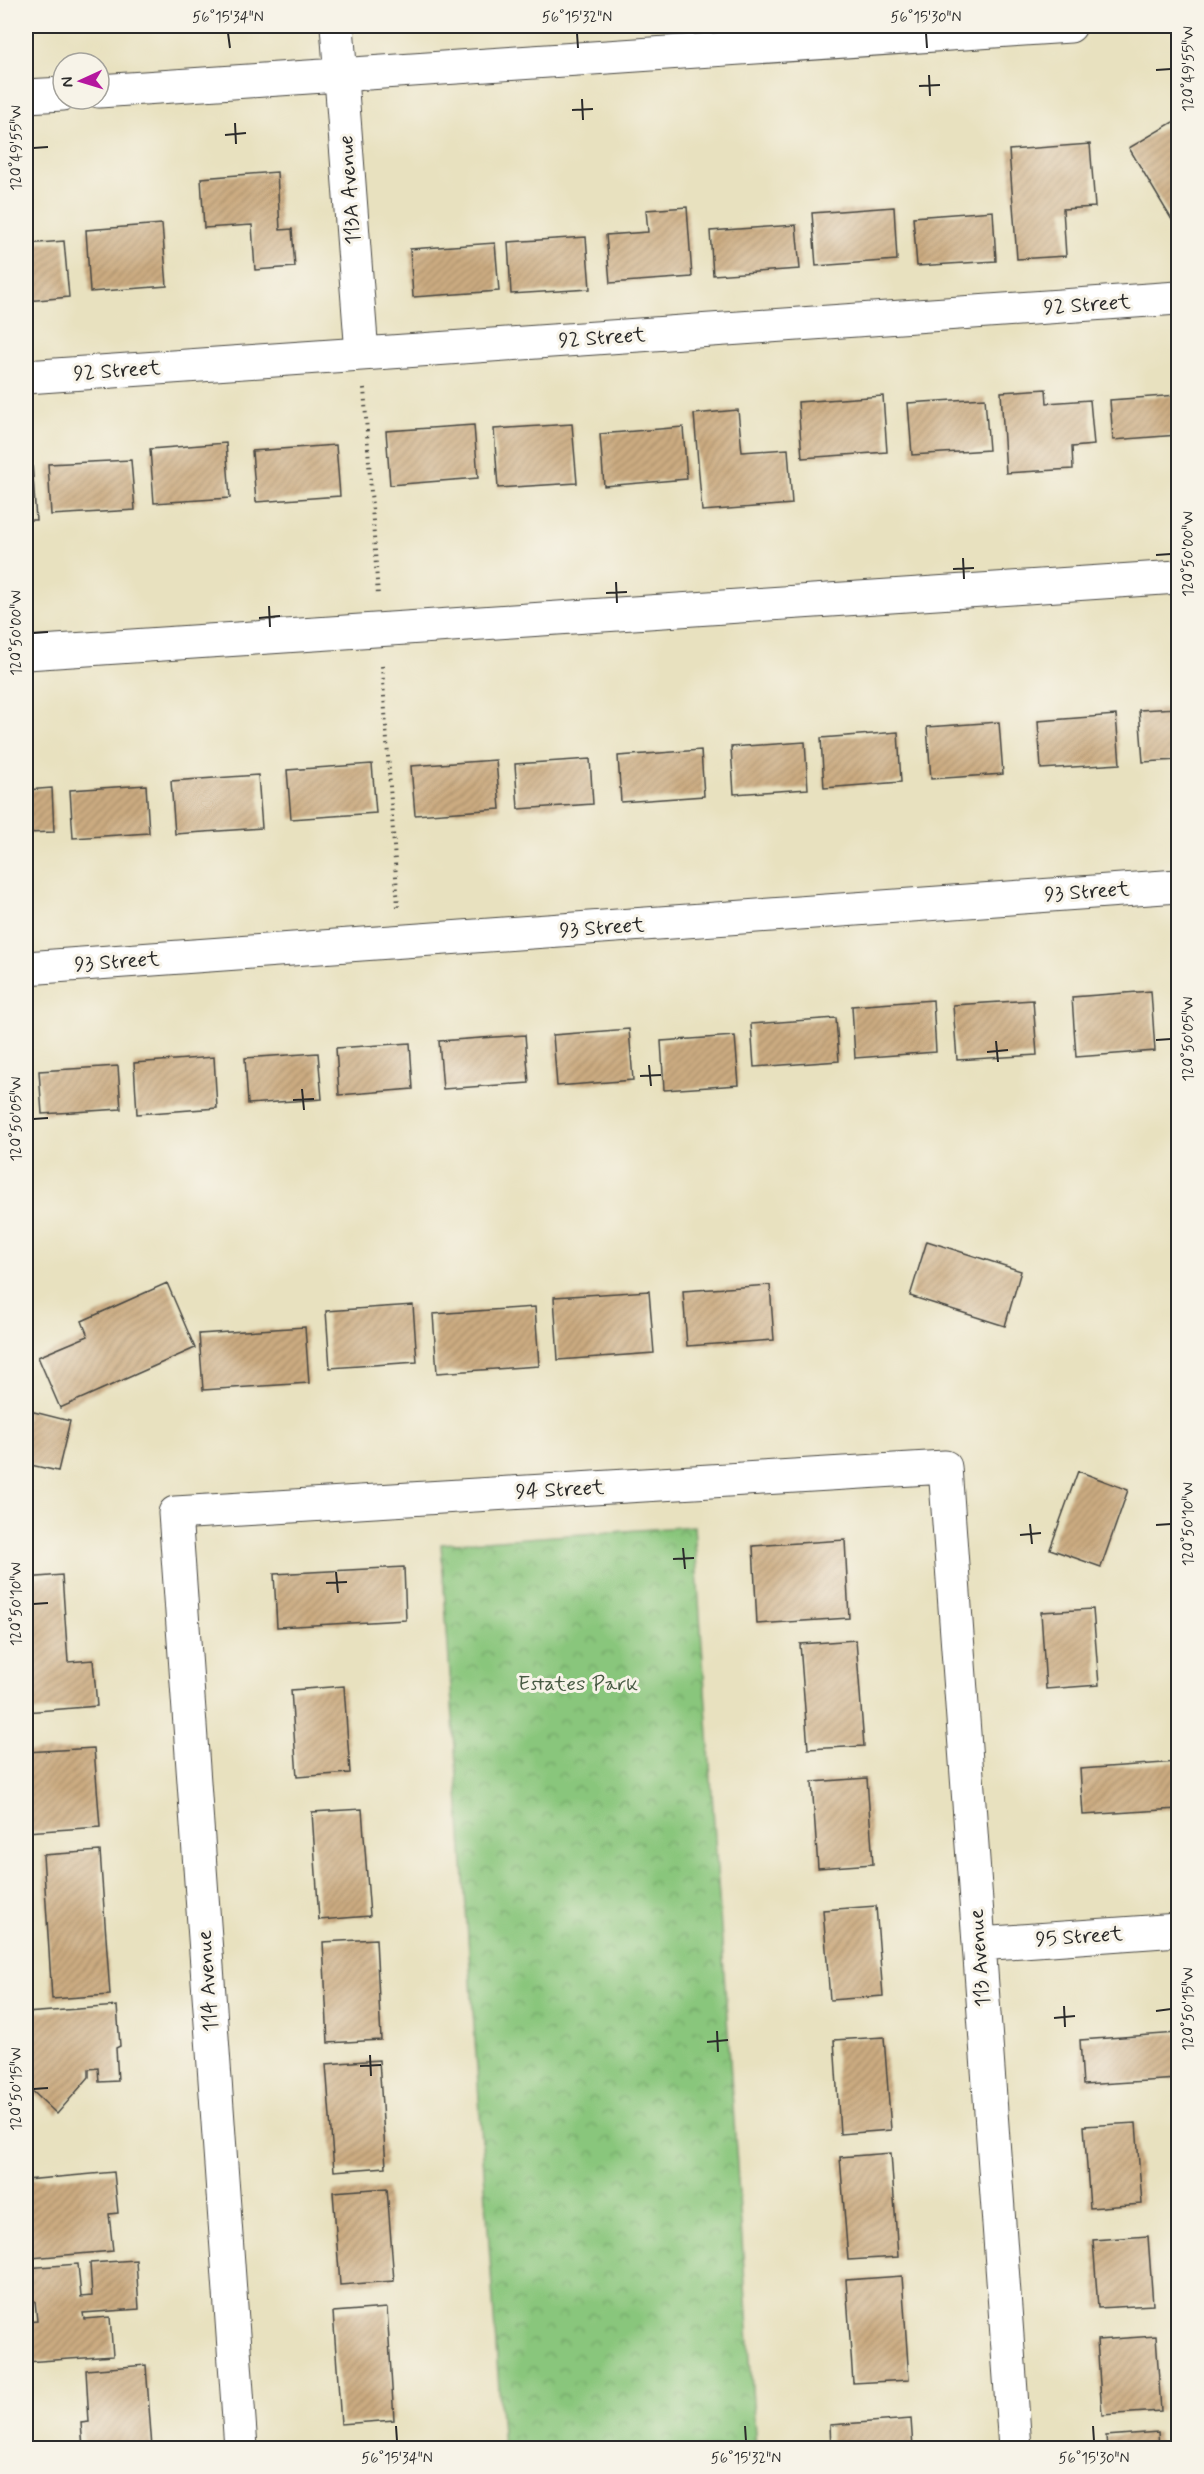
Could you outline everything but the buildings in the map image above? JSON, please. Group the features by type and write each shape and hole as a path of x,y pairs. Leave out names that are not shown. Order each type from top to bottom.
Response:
{"street":[{"name":"113A Avenue","path":"337,26 362,354"},
{"path":"111,90 1070,26"},
{"path":"26,96 51,95"},
{"name":"92 Street","path":"26,377 1179,298"},
{"path":"26,653 1179,577"},
{"name":"93 Street","path":"26,968 1179,886"},
{"name":"94 Street","path":"175,1513 945,1467"},
{"name":"113 Avenue","path":"945,1467 1015,2448"},
{"name":"114 Avenue","path":"175,1513 241,2448"},
{"name":"95 Street","path":"979,1944 1179,1930"}],"green space":[{"name":"Estates Park","path":"694,1526 756,2448 503,2448 441,1544"}]}
